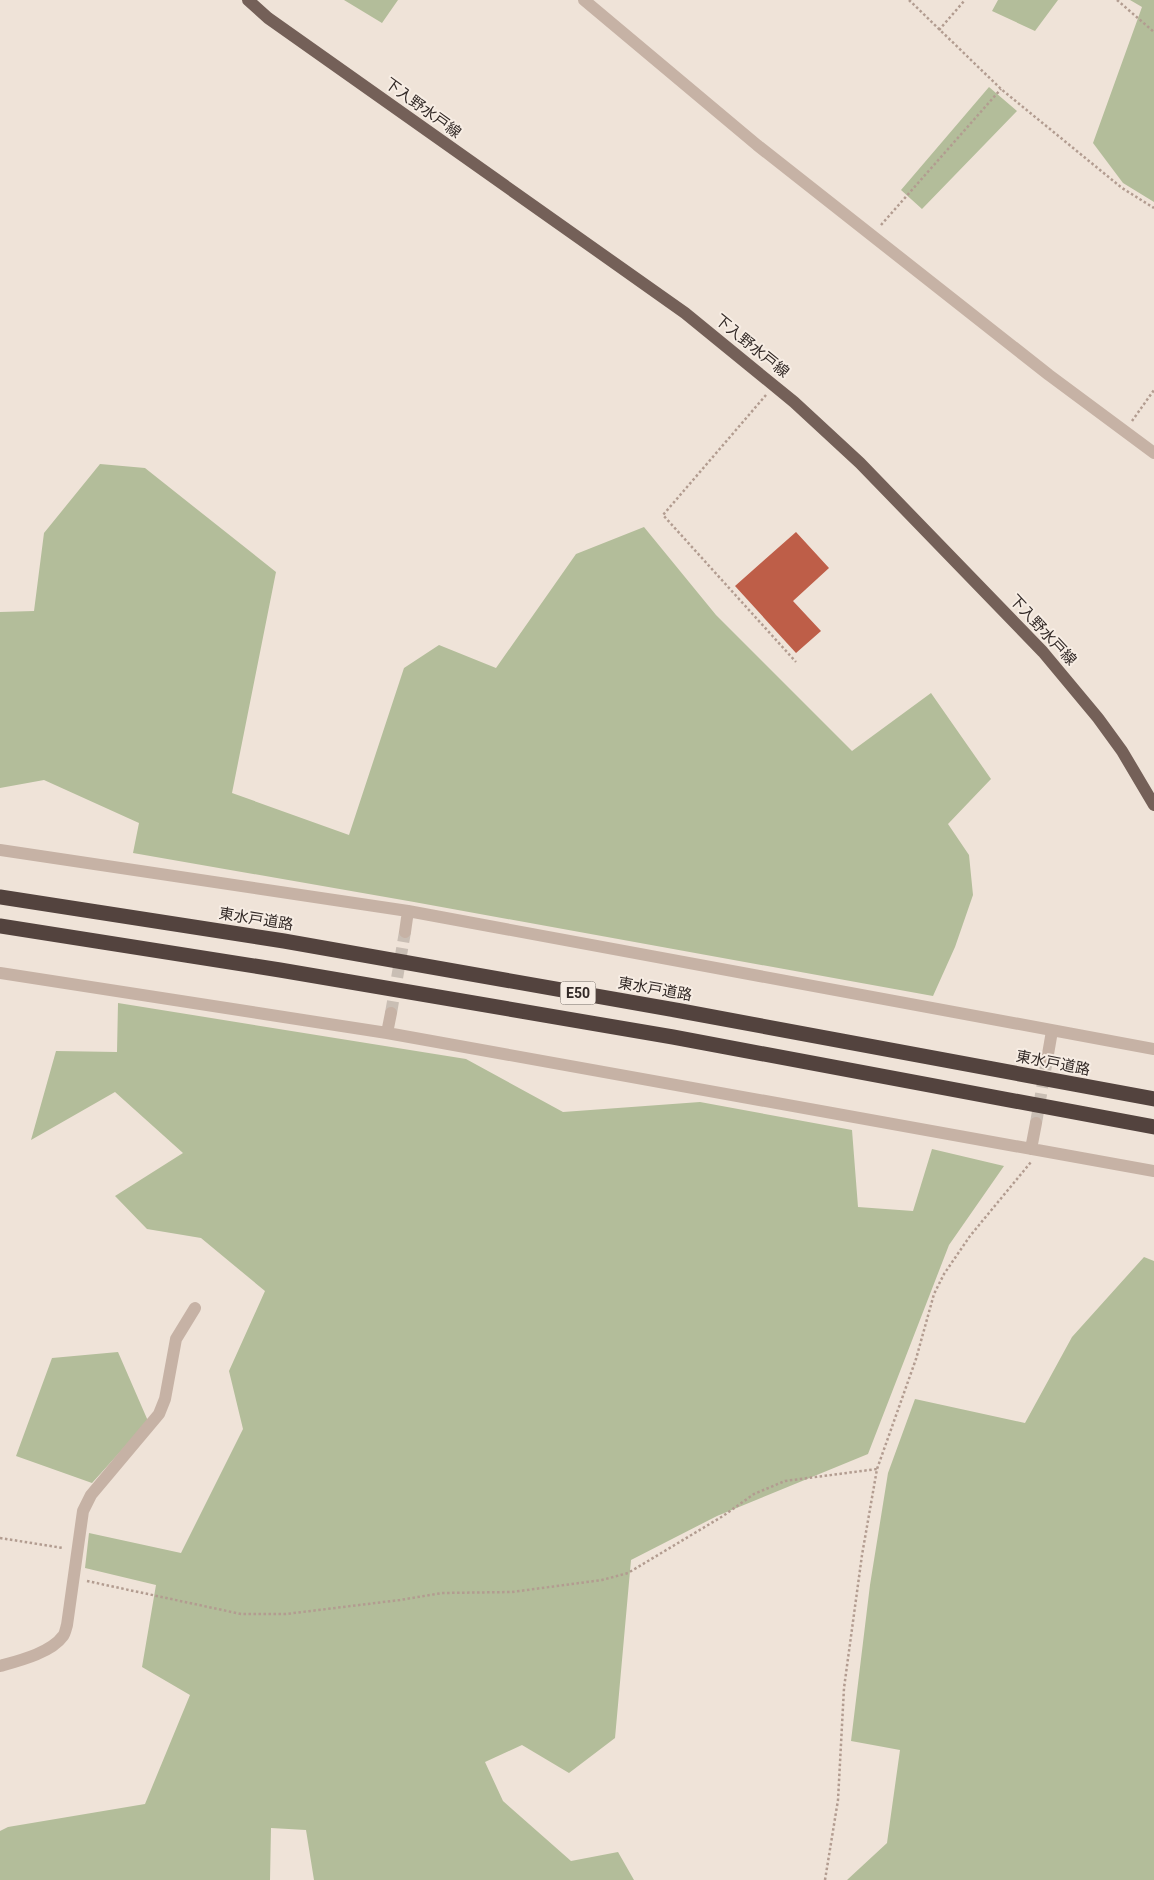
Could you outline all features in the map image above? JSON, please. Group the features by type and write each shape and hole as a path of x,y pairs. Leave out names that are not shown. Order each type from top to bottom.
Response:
{"highway":[{"name":"東水戸道路","path":"0,897 303,944 681,1011 1154,1099"},
{"name":"E50","path":"0,926 280,970 673,1036 1154,1127"}],"main road":[{"name":"下入野水戸線","path":"248,0 268,18 685,313 774,385 860,462 1043,652 1103,724 1122,751 1154,805"}],"street":[{"path":"584,0 756,145 1124,432 1154,453"},
{"path":"0,850 408,911 1154,1049"},
{"path":"405,932 408,911"},
{"path":"0,973 386,1033 1154,1172"},
{"path":"386,1033 391,1013"},
{"path":"1047,1060 1052,1031"},
{"path":"1031,1149 1036,1124"},
{"path":"0,1666 35,1655 52,1646 63,1636 67,1625 83,1511 91,1495 159,1414 165,1400 176,1338 195,1308"}],"path":[{"path":"909,0 1001,89 1122,188 1154,208"},
{"path":"939,30 965,0"},
{"path":"1117,0 1154,32"},
{"path":"872,236 1001,89"},
{"path":"774,385 663,515 796,662"},
{"path":"1124,432 1154,390"},
{"path":"825,1880 838,1800 844,1688 862,1555 877,1469 916,1359 938,1287 957,1253 1031,1162 1031,1149"},
{"path":"72,1583 91,1580 223,1610 250,1614 286,1614 442,1593 512,1592 593,1581 628,1573 723,1516 754,1494 785,1481 877,1469"},
{"path":"0,1538 77,1550"}],"green space":[{"path":"344,0 398,0 382,23"},
{"path":"998,0 1058,0 1035,31 992,11"},
{"path":"1130,0 1154,0 1154,202 1123,183 1093,143 1142,7"},
{"path":"989,87 1017,111 922,209 901,190"},
{"path":"100,464 145,468 276,572 232,793 349,835 404,668 439,645 496,668 576,554 644,527 716,615 852,751 931,693 991,779 948,824 969,855 973,895 955,947 933,996 133,853 139,823 44,780 0,788 0,612 34,611 44,533"},
{"path":"118,1003 466,1059 563,1112 700,1102 852,1130 858,1207 913,1211 932,1149 1004,1166 949,1245 868,1454 717,1516 631,1560 615,1738 569,1773 522,1745 485,1762 503,1801 571,1861 618,1852 634,1880 314,1880 306,1830 271,1828 270,1880 0,1880 0,1831 8,1827 145,1804 190,1695 142,1667 156,1585 85,1568 89,1533 181,1553 243,1429 229,1371 265,1291 201,1238 147,1229 115,1196 183,1153 115,1092 31,1140 56,1051 117,1052"},
{"path":"1144,1257 1154,1261 1154,1880 847,1880 887,1843 900,1750 851,1741 870,1585 888,1473 915,1399 1025,1423 1072,1337"},
{"path":"118,1352 148,1421 92,1483 16,1456 52,1358"}],"building":[{"path":"796,532 829,568 793,601 821,631 796,653 735,586"}],"tunnel":[{"path":"391,1013 405,932"},
{"path":"1036,1123 1047,1060"}]}
